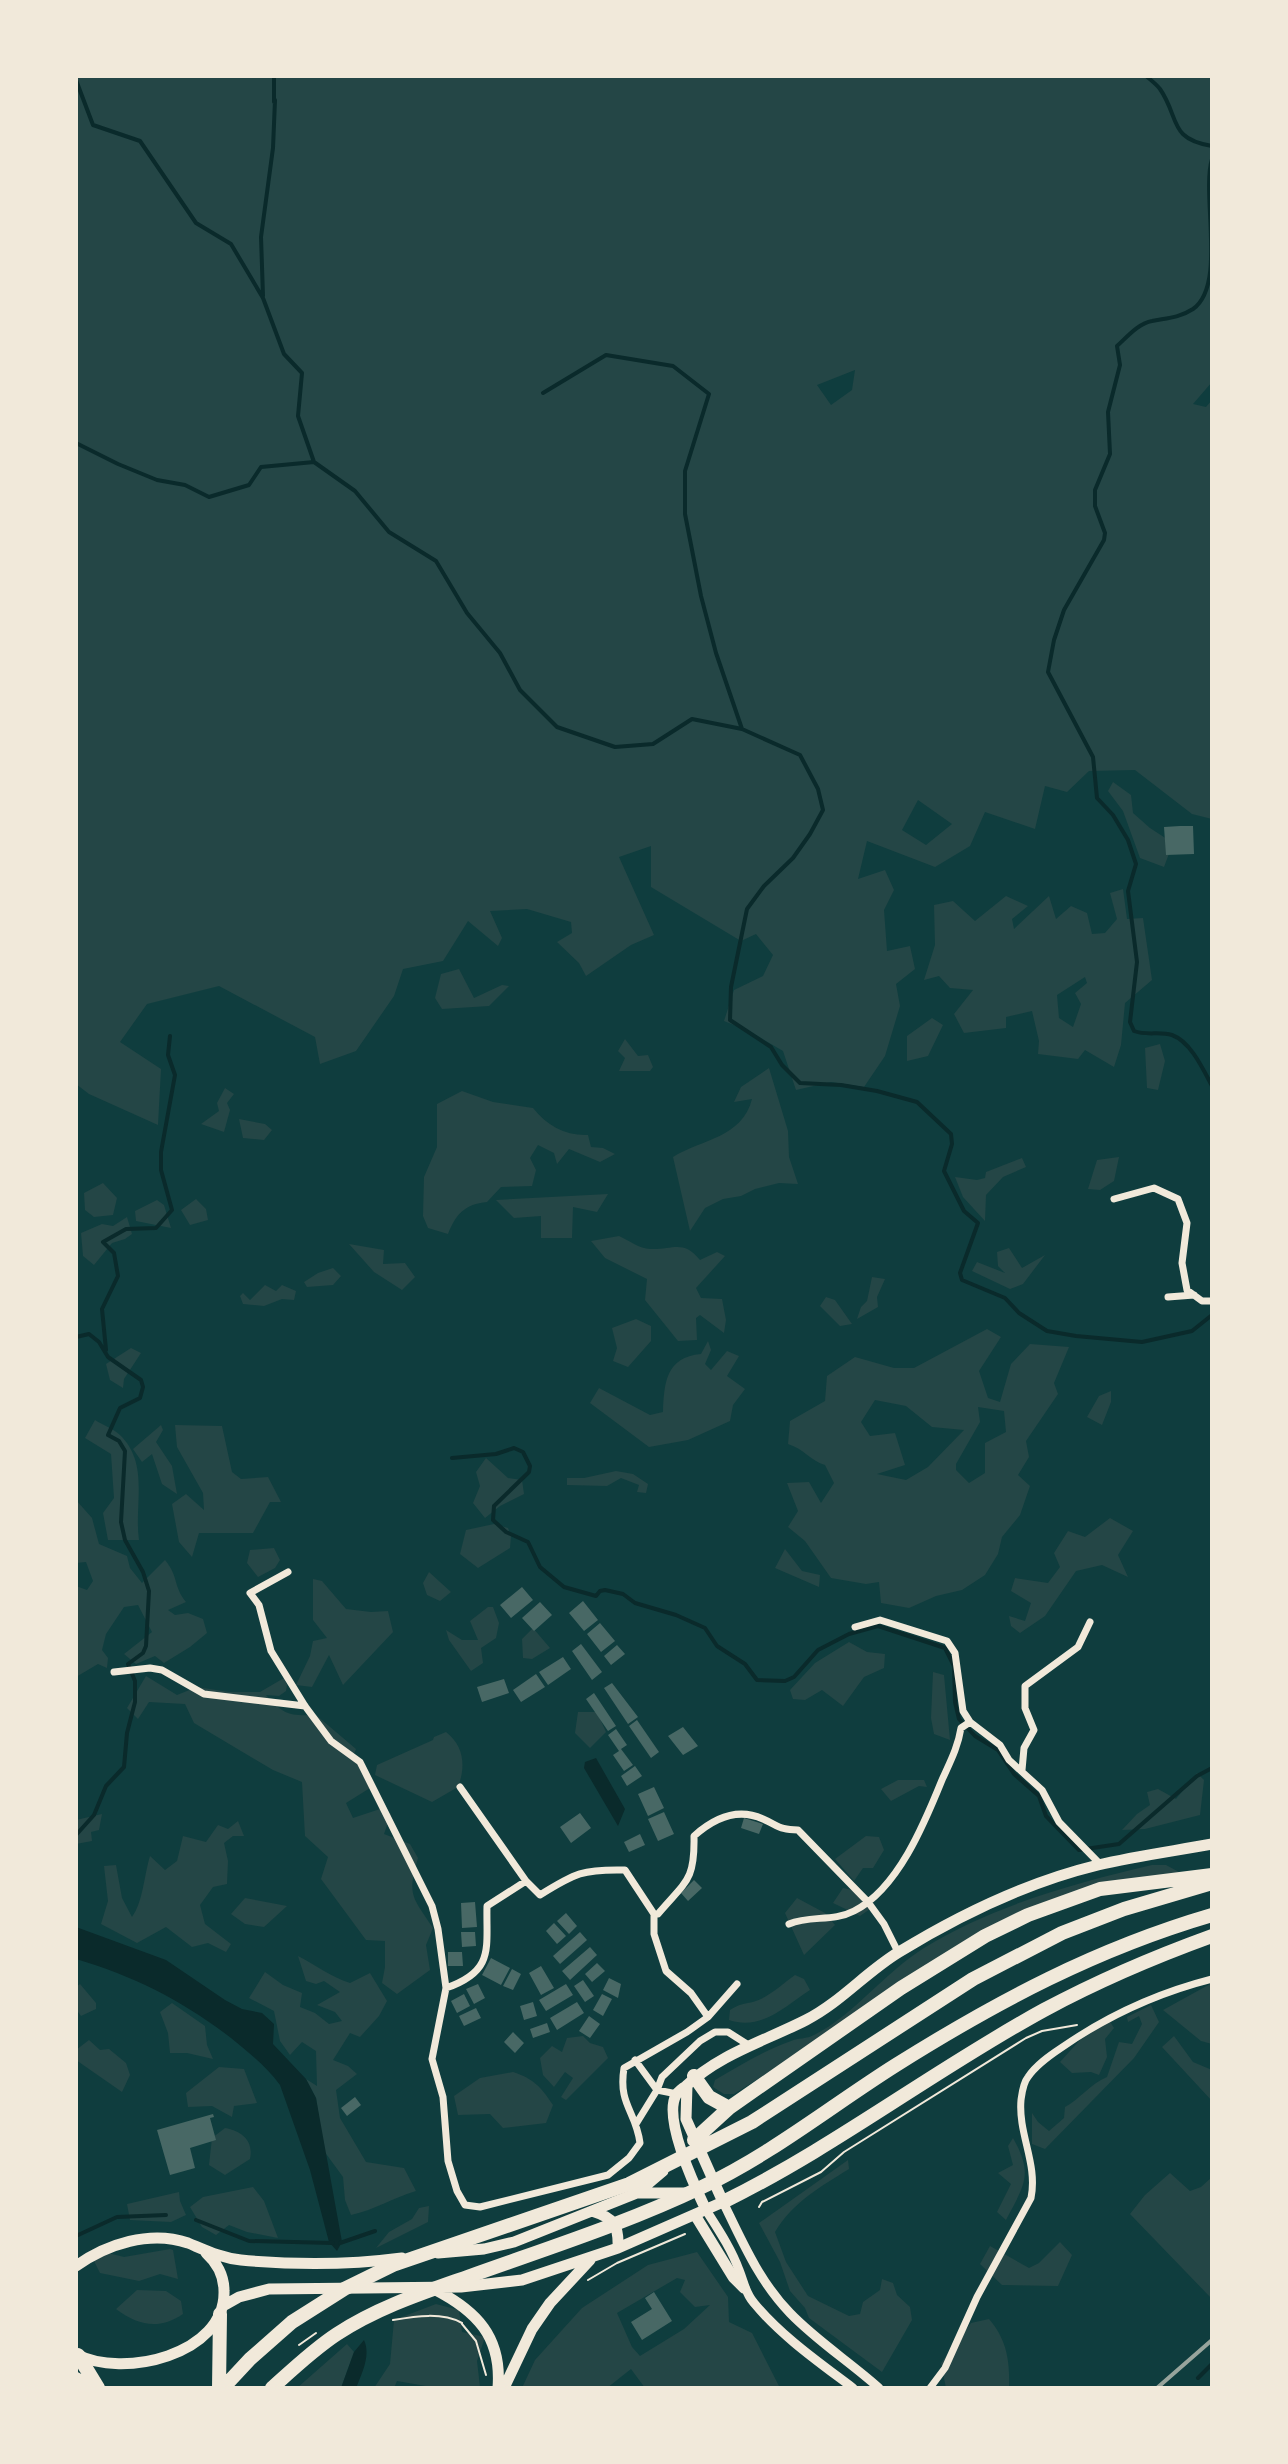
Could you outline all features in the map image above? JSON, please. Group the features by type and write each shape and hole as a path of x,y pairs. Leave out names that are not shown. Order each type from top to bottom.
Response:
{"highway":[{"path":"694,2140 729,2108 901,1988 985,1936 1072,1898 1114,1886 1212,1875"},
{"path":"221,2388 292,2322 344,2289 393,2265 629,2184 752,2122 935,2002 1037,1946 1124,1909 1212,1883"},
{"path":"272,2388 337,2334 363,2319 410,2297 643,2214 704,2187 766,2153 893,2067 989,2008 1075,1964 1212,1915"},
{"path":"723,2202 805,2159 1043,2011 1124,1970 1212,1936"},
{"path":"690,2081 729,2108"},
{"path":"221,2388 222,2310"},
{"path":"77,2355 98,2388"},
{"path":"76,2379 89,2388"}],"main road":[{"path":"744,2288 733,2277 701,2212 699,2196 682,2152 674,2109 677,2094 690,2081 750,2046 806,2020 831,2004 878,1965 976,1909 1039,1883 1100,1864 1212,1844"},
{"path":"690,2081 685,2110 694,2140 723,2202"},
{"path":"76,2266 103,2249 141,2240 179,2241 233,2259 320,2263 383,2261 499,2246 637,2193 694,2140"},
{"path":"637,2193 683,2193 723,2202"},
{"path":"77,2355 108,2363 156,2360 196,2341 212,2327 222,2310 239,2297 269,2289 494,2285 522,2280 618,2248 723,2202"},
{"path":"591,2211 609,2217 616,2224 618,2248"},
{"path":"202,2250 222,2276 222,2310"},
{"path":"504,2388 532,2329 550,2303 592,2258"},
{"path":"429,2287 453,2300 483,2325 497,2356 498,2388"}],"street":[{"path":"1114,1199 1154,1188 1178,1199 1187,1223 1182,1263 1187,1290 1202,1301 1212,1301"},
{"path":"1168,1297 1195,1295"},
{"path":"288,1572 250,1593 259,1605 271,1651 331,1741 360,1762 423,1883 438,1929 446,1988 432,2059 443,2097 448,2161 457,2191 465,2205 480,2207 608,2175 635,2152 640,2143 636,2124 623,2098 624,2068 708,2017 737,1984"},
{"path":"789,1924 802,1919 837,1918 868,1902 898,1869 917,1840 966,1725 955,1653 947,1641 880,1620 855,1627"},
{"path":"1022,1770 1024,1748 1034,1730 1025,1708 1025,1686 1078,1647 1090,1622"},
{"path":"114,1672 138,1668 162,1670 204,1694 305,1706"},
{"path":"966,1725 1000,1745 1009,1760 1042,1790 1059,1822 1100,1864"},
{"path":"460,1787 526,1881 540,1895 569,1876 589,1869 625,1870 654,1914 654,1934 666,1971 691,1993 708,2017"},
{"path":"654,1914 658,1914 691,1875 695,1863 694,1836 710,1821 748,1813 781,1830 798,1830 868,1902 884,1924 898,1952"},
{"path":"446,1988 467,1978 484,1963 488,1949 487,1906 526,1881"},
{"path":"930,2388 945,2368 977,2297 1031,2198 1034,2184 1032,2167 1020,2123 1021,2097 1028,2076 1045,2059 1074,2039 1126,2010 1171,1990 1212,1979"},
{"path":"636,2124 662,2077 700,2041 715,2032 728,2032 750,2046"},
{"path":"635,2060 657,2090 677,2094"},
{"path":"723,2202 753,2264 780,2302 807,2329 879,2388"},
{"path":"744,2288 754,2303 792,2340 853,2388"}],"path":[{"path":"759,2207 762,2202 821,2172 844,2152 1026,2038 1042,2031 1081,2024"},
{"path":"584,2283 617,2263 685,2234"},
{"path":"403,2318 439,2316 463,2321 476,2341 486,2374"}],"shaded area":[{"path":"76,76 1212,76 1212,382 1193,404 1206,407 1212,400 1212,819 1192,814 1135,770 1089,771 1067,792 1045,786 1035,829 985,812 970,846 935,867 867,841 858,879 885,870 894,890 884,910 887,951 910,946 915,969 896,984 900,1006 885,1056 864,1087 831,1082 796,1090 783,1051 749,1031 724,1021 734,990 763,976 773,955 756,934 741,941 651,887 651,846 619,857 654,935 631,945 586,976 579,963 557,942 572,933 571,922 527,909 490,911 502,938 498,946 468,921 443,961 403,969 394,996 356,1051 320,1064 315,1037 219,986 147,1004 120,1042 161,1069 158,1125 89,1094 76,1084","holes":["855,370 852,390 831,405 817,385","918,800 952,824 926,845 902,830"]},
{"path":"1113,782 1131,795 1133,813 1173,843 1164,867 1140,858 1123,811 1108,791"},
{"path":"1123,889 1127,919 1143,918 1152,980 1125,1003 1121,1045 1114,1067 1085,1050 1078,1059 1038,1054 1039,1041 1032,1011 1006,1017 1006,1028 964,1033 954,1014 973,990 950,988 939,976 924,980 935,945 934,905 953,901 975,921 1006,896 1028,906 1012,919 1014,929 1049,896 1056,919 1071,906 1087,913 1092,934 1105,933 1117,919 1110,893","holes":["1085,977 1087,983 1075,993 1081,1004 1073,1027 1059,1018 1057,995"]},
{"path":"459,969 474,998 502,985 509,986 489,1006 442,1009 435,998 441,974"},
{"path":"932,1018 943,1025 928,1056 907,1061 907,1036"},
{"path":"625,1039 638,1056 648,1055 653,1067 650,1071 619,1071 625,1058 618,1051"},
{"path":"1160,1044 1165,1061 1158,1090 1147,1088 1145,1048"},
{"path":"769,1068 788,1131 789,1157 798,1184 779,1183 723,1199 705,1208 690,1231 673,1157 720,1136 740,1122 752,1099 734,1102 741,1087"},
{"path":"225,1088 234,1094 227,1103 230,1110 224,1132 201,1124 219,1111 217,1103"},
{"path":"462,1091 493,1102 533,1108 558,1129 588,1135 591,1147 615,1154 600,1162 569,1149 557,1164 554,1153 538,1145 530,1158 536,1170 532,1186 501,1187 487,1202 462,1211 448,1234 428,1228 423,1216 424,1177 437,1147 437,1104"},
{"path":"239,1119 265,1124 272,1130 264,1140 243,1138"},
{"path":"1119,1157 1114,1181 1100,1190 1088,1189 1097,1160"},
{"path":"1022,1158 1026,1167 1003,1177 986,1195 985,1221 963,1197 955,1177 985,1178 986,1172"},
{"path":"103,1183 117,1198 113,1215 94,1217 85,1210 84,1193"},
{"path":"608,1194 597,1212 573,1207 572,1238 541,1238 541,1216 514,1218 496,1200"},
{"path":"196,1199 206,1209 208,1220 190,1225 181,1210"},
{"path":"157,1200 164,1205 171,1228 136,1221 135,1211"},
{"path":"127,1217 132,1234 112,1243 94,1265 83,1256 81,1233 102,1224 113,1226"},
{"path":"619,1236 646,1249 683,1248 700,1260 717,1252 725,1256 696,1288 701,1298 722,1299 726,1320 724,1333 700,1315 696,1318 697,1340 678,1341 645,1300 647,1279 605,1258 591,1241"},
{"path":"349,1244 384,1250 383,1264 405,1263 415,1277 402,1290 374,1272"},
{"path":"1009,1248 1022,1268 1045,1255 1023,1284 1010,1289 972,1271 977,1262 1005,1273 998,1266 997,1252"},
{"path":"333,1268 341,1276 333,1285 307,1287 304,1282 318,1273"},
{"path":"872,1277 885,1279 877,1297 878,1307 857,1319 867,1301"},
{"path":"265,1285 276,1291 282,1285 296,1291 294,1300 282,1299 264,1306 243,1304 240,1296 243,1293 250,1300"},
{"path":"826,1297 835,1300 852,1324 840,1326 820,1306"},
{"path":"636,1319 651,1326 651,1341 628,1367 613,1361 617,1348 612,1328"},
{"path":"987,1329 1001,1337 979,1371 988,1398 1000,1402 1011,1364 1030,1344 1069,1347 1054,1383 1058,1394 1026,1441 1029,1457 1018,1475 1030,1486 1020,1515 1002,1537 998,1554 985,1575 962,1590 936,1596 909,1608 881,1603 879,1582 866,1584 831,1578 805,1541 788,1527 798,1511 787,1483 809,1482 821,1503 834,1483 825,1465 788,1444 790,1421 825,1401 827,1376 855,1357 894,1368 914,1368","holes":["875,1400 906,1406 932,1427 964,1430 928,1467 906,1480 877,1474 905,1465 895,1433 870,1436 861,1422","978,1407 1004,1411 1006,1432 985,1443 985,1473 969,1483 956,1470 956,1464 980,1422"]},
{"path":"708,1341 711,1350 705,1364 711,1370 727,1351 739,1356 727,1376 745,1389 733,1405 730,1421 688,1440 649,1447 590,1403 599,1388 650,1415 663,1412 669,1373 680,1360 701,1354"},
{"path":"131,1348 141,1353 124,1379 123,1388 110,1380 106,1364"},
{"path":"1111,1391 1111,1402 1102,1425 1087,1417 1099,1396"},
{"path":"95,1420 122,1437 135,1460 139,1486 139,1540 108,1540 103,1513 114,1498 111,1454 85,1438"},
{"path":"161,1425 163,1430 156,1442 172,1466 177,1494 162,1484 152,1454 142,1462 133,1449"},
{"path":"175,1425 222,1426 232,1472 241,1479 268,1477 281,1502 270,1502 253,1533 199,1533 192,1557 179,1542 172,1504 186,1494 204,1510 203,1493 177,1447"},
{"path":"486,1458 508,1478 522,1480 524,1494 485,1518 473,1503 480,1486 476,1472"},
{"path":"616,1471 633,1474 648,1484 646,1493 637,1492 639,1485 621,1478 607,1486 567,1485 567,1478 584,1478"},
{"path":"76,1500 92,1518 99,1544 127,1556 130,1568 142,1583 165,1560 186,1602 168,1610 175,1615 188,1613 203,1619 207,1633 164,1663 155,1656 136,1664 124,1654 152,1632 138,1605 124,1607 106,1634 102,1650 108,1658 107,1668 98,1664 76,1677 76,1586 87,1590 93,1581 86,1562 76,1563"},
{"path":"1110,1518 1133,1531 1118,1555 1128,1577 1102,1565 1076,1571 1045,1616 1020,1633 1011,1626 1009,1616 1025,1621 1031,1603 1011,1591 1015,1578 1048,1583 1060,1567 1054,1553 1068,1531 1085,1537"},
{"path":"494,1524 508,1528 510,1548 478,1568 460,1554 466,1530"},
{"path":"274,1548 280,1560 275,1568 258,1577 247,1563 250,1550"},
{"path":"785,1549 802,1571 820,1575 819,1587 775,1568"},
{"path":"429,1572 451,1592 440,1601 427,1595 423,1583"},
{"path":"313,1579 322,1581 346,1609 388,1611 393,1632 343,1685 329,1655 312,1687 296,1685 310,1656 313,1641 327,1638 313,1620"},
{"path":"488,1607 493,1607 499,1623 496,1638 481,1648 483,1663 471,1671 449,1640 446,1630 462,1640 478,1640 470,1621"},
{"path":"533,1628 550,1648 532,1659 523,1658 522,1639"},
{"path":"849,1642 867,1652 885,1654 884,1668 864,1677 843,1706 822,1690 805,1700 793,1699 790,1690 815,1663"},
{"path":"933,1672 944,1675 950,1740 934,1734 931,1718"},
{"path":"146,1676 177,1695 197,1687 229,1692 260,1692 284,1678 286,1691 279,1696 266,1695 272,1702 288,1713 316,1715 356,1749 352,1759 364,1769 370,1788 346,1803 353,1818 383,1808 391,1814 384,1834 410,1844 418,1858 412,1888 416,1902 433,1928 426,1945 430,1970 397,1994 382,1983 385,1941 366,1940 321,1879 328,1857 305,1836 302,1782 273,1770 194,1723 185,1704 149,1702 138,1719 127,1708"},
{"path":"578,1712 597,1712 606,1732 590,1748 575,1733"},
{"path":"446,1732 457,1744 462,1757 458,1787 432,1802 375,1775 377,1765"},
{"path":"596,1758 625,1809 618,1826 584,1768 585,1762"},
{"path":"1197,1773 1204,1780 1200,1815 1145,1829 1122,1830 1150,1805 1147,1792 1158,1789 1176,1799"},
{"path":"898,1780 924,1780 927,1787 919,1786 891,1801 881,1789"},
{"path":"102,1814 99,1830 91,1832 92,1841 76,1844 76,1820"},
{"path":"238,1821 244,1836 233,1836 224,1843 228,1861 227,1884 213,1887 200,1905 205,1924 231,1944 226,1952 208,1943 192,1947 166,1927 137,1943 101,1924 108,1901 104,1866 116,1865 122,1898 132,1917 141,1896 150,1856 165,1870 177,1861 183,1836 206,1842 218,1825 228,1829"},
{"path":"866,1836 879,1837 884,1850 873,1868 863,1868 854,1881 835,1859"},
{"path":"1152,1865 1166,1865 1179,1872 1020,1913 734,2094 724,2094 713,2087 715,2080 762,2054 828,2027 910,1958 950,1933 1035,1898"},
{"path":"843,1888 862,1892 870,1909 860,1916 833,1903"},
{"path":"245,1898 287,1906 264,1927 245,1924 231,1914"},
{"path":"797,1898 825,1913 835,1925 804,1955 785,1913"},
{"path":"76,1927 166,1960 225,2000 242,2009 262,2013 274,2024 273,2044 306,2079 316,2098 342,2242 337,2251 329,2242 310,2170 275,2078 231,2038 195,2012 118,1973 76,1959"},
{"path":"298,1956 350,1983 370,1973 387,2001 379,2016 360,2037 350,2033 333,2060 357,2074 336,2090 340,2118 366,2162 404,2168 416,2191 351,2215 345,2200 343,2177 324,2151 316,2098 306,2079 317,2086 316,2051 302,2042 290,2055 280,2041 274,2011 249,1998 265,1972 283,1985 302,1993 300,2007 315,2013 329,2024 342,2021 335,2012 317,2005 340,1992 324,1981 316,1984 306,1981"},
{"path":"795,1975 804,1979 810,1990 762,2020 741,2023 729,2020 730,2010 761,1999"},
{"path":"1212,1983 1212,2044 1201,2041 1163,2010"},
{"path":"80,1984 96,2003 96,2009 81,2016 76,2009 76,1987"},
{"path":"172,2003 205,2026 207,2045 213,2059 170,2053 168,2033 160,2012"},
{"path":"1151,2005 1159,2022 1134,2058 1045,2149 1032,2144 1032,2113 1049,2131 1064,2118 1065,2107 1107,2077 1119,2042 1132,2044 1142,2024 1139,2016 1128,2022 1127,2017"},
{"path":"1109,2020 1114,2028 1105,2039 1107,2057 1099,2075 1091,2072 1072,2073 1060,2062 1079,2041"},
{"path":"583,2036 590,2043 603,2047 608,2058 566,2100 561,2097 573,2078 565,2072 554,2087 543,2075 540,2058 552,2046 562,2052 567,2038"},
{"path":"1174,2036 1193,2062 1212,2070 1212,2101 1162,2047"},
{"path":"89,2040 100,2050 109,2049 126,2063 130,2075 122,2092 76,2060 76,2050"},
{"path":"219,2067 244,2069 257,2103 234,2106 232,2117 212,2106 188,2107 186,2093"},
{"path":"513,2072 536,2084 553,2105 546,2123 503,2128 490,2114 458,2115 454,2096 480,2078"},
{"path":"225,2128 245,2138 251,2153 250,2159 225,2175 209,2165 212,2138"},
{"path":"1013,2138 1025,2171 1022,2188 1006,2220 997,2212 1011,2184 998,2173 1013,2165 1008,2146"},
{"path":"848,2160 849,2169 799,2204 775,2232 786,2262 808,2296 849,2316 860,2314 863,2302 880,2290 882,2279 893,2283 897,2295 910,2307 912,2320 882,2372 809,2318 805,2308 790,2291 780,2262 759,2223"},
{"path":"1170,2173 1190,2191 1201,2187 1212,2177 1212,2299 1130,2214 1145,2195"},
{"path":"253,2187 264,2201 278,2238 229,2225 216,2235 202,2227 190,2207 203,2197"},
{"path":"179,2192 186,2215 171,2222 130,2220 127,2204"},
{"path":"429,2206 428,2222 376,2248 389,2232 412,2219 419,2208"},
{"path":"1060,2242 1072,2255 1058,2286 1002,2285 980,2264 990,2246 1029,2268 1039,2263"},
{"path":"173,2250 178,2279 160,2274 139,2281 100,2273 92,2257 108,2253 124,2257"},
{"path":"697,2252 728,2297 729,2322 752,2333 780,2388 645,2388 631,2369 607,2388 522,2388 535,2360 582,2308 648,2265","holes":["677,2278 685,2280 680,2292 695,2307 710,2305 684,2329 640,2356 632,2347 617,2313"]},
{"path":"137,2290 166,2291 181,2301 183,2314 166,2322 149,2324 116,2309"},
{"path":"436,2304 459,2310 462,2332 485,2337 477,2361 480,2387 437,2388 397,2381 394,2388 374,2388 390,2364 394,2320"},
{"path":"989,2319 1006,2351 1009,2388 946,2388 941,2363 971,2323"},
{"path":"364,2340 366,2358 356,2388 341,2388 354,2352"},
{"path":"347,2344 354,2352 341,2388 297,2388"}],"building":[{"path":"1193,826 1194,854 1166,855 1164,827"},
{"path":"522,1587 533,1600 511,1618 500,1605"},
{"path":"583,1601 598,1620 584,1631 569,1613"},
{"path":"540,1602 552,1615 534,1631 522,1618"},
{"path":"600,1623 615,1641 601,1652 587,1634"},
{"path":"581,1644 602,1672 592,1680 572,1651"},
{"path":"617,1645 625,1654 611,1665 604,1656"},
{"path":"563,1657 571,1669 548,1685 539,1672"},
{"path":"536,1674 545,1687 521,1702 513,1690"},
{"path":"504,1679 509,1693 482,1702 477,1687"},
{"path":"612,1683 638,1717 628,1724 604,1688"},
{"path":"594,1693 616,1726 608,1731 586,1699"},
{"path":"637,1720 659,1752 651,1758 629,1726"},
{"path":"683,1727 698,1746 683,1755 668,1736"},
{"path":"616,1729 627,1745 621,1749 633,1765 624,1771 613,1755 619,1751 608,1735"},
{"path":"635,1766 642,1776 627,1786 621,1776"},
{"path":"654,1787 664,1808 648,1816 638,1794"},
{"path":"664,1812 674,1834 658,1841 648,1819"},
{"path":"580,1813 591,1828 571,1843 560,1827"},
{"path":"744,1818 763,1824 759,1834 741,1828"},
{"path":"640,1834 645,1845 629,1852 624,1842"},
{"path":"694,1880 702,1888 688,1901 681,1893"},
{"path":"475,1902 477,1927 462,1928 461,1903"},
{"path":"566,1913 577,1926 569,1934 557,1921"},
{"path":"554,1923 566,1936 557,1944 546,1931"},
{"path":"461,1932 475,1932 476,1946 462,1947"},
{"path":"580,1932 587,1940 560,1964 553,1956"},
{"path":"590,1947 597,1955 570,1980 562,1971"},
{"path":"448,1952 462,1952 463,1966 448,1966"},
{"path":"491,1958 510,1968 501,1985 482,1975"},
{"path":"597,1963 605,1971 592,1982 585,1974"},
{"path":"541,1966 554,1988 541,1995 529,1973"},
{"path":"512,1969 521,1974 513,1990 503,1986"},
{"path":"609,1978 621,1984 618,1998 603,1990"},
{"path":"583,1980 594,1996 585,2002 574,1986"},
{"path":"478,1984 485,1998 474,2004 466,1989"},
{"path":"566,1984 573,1995 546,2011 539,2000"},
{"path":"464,1994 470,2006 457,2013 451,2001"},
{"path":"602,1994 612,1999 603,2016 593,2010"},
{"path":"533,2002 537,2016 524,2020 520,2006"},
{"path":"577,2002 584,2013 557,2030 550,2018"},
{"path":"476,2008 481,2018 464,2026 459,2016"},
{"path":"589,2016 600,2024 590,2038 579,2031"},
{"path":"547,2023 550,2032 533,2038 530,2029"},
{"path":"513,2032 524,2043 515,2053 504,2042"},
{"path":"355,2097 361,2105 347,2116 341,2108"},
{"path":"213,2114 214,2117 210,2118 216,2140 190,2148 195,2168 170,2175 157,2130"},
{"path":"654,2292 672,2321 642,2340 631,2322 652,2309 645,2298"}],"waterway":[{"path":"274,76 274,102"},
{"path":"1146,76 1160,89 1181,133 1198,143 1212,146"},
{"path":"76,80 93,125 140,141 196,223 231,244 263,298 284,354 302,373 298,416 314,462 355,491 389,532 436,561 467,613 500,653 520,690 557,727 615,747 653,744 692,719 742,729 800,755 818,789 823,810 793,858 764,886 747,909 731,987 730,1020 771,1047 782,1065 800,1083 841,1085 917,1102 951,1134 952,1144 944,1171 964,1211 978,1223 960,1273 962,1280 1005,1298 1019,1313 1047,1331 1076,1336 1142,1342 1192,1331 1212,1315"},
{"path":"263,296 261,237 273,148 275,100"},
{"path":"1212,159 1209,175 1209,280 1203,297 1193,309 1178,316 1142,324 1117,346 1120,365 1108,412 1110,454 1095,490 1095,506 1105,533 1104,540 1064,610 1048,672 1093,757 1097,798 1113,815 1128,840 1136,864 1128,891 1137,962 1130,1022 1134,1031 1167,1034 1179,1039 1196,1057 1212,1086"},
{"path":"543,393 606,355 673,366 709,394 685,471 685,514 716,653 742,729"},
{"path":"76,443 157,480 185,485 209,497 249,485 261,467 314,462"},
{"path":"106,1350 102,1309 118,1276 114,1253 103,1242 126,1229 156,1228 172,1210 161,1170 161,1152 175,1075 168,1055 170,1036"},
{"path":"76,1337 89,1334 99,1342 108,1357 141,1380 140,1398 120,1408 108,1435 119,1441 125,1451 121,1522 125,1540 143,1572 149,1591 146,1646 143,1653 128,1664 135,1681 135,1702 127,1733 124,1767 106,1786 94,1815 76,1835"},
{"path":"452,1458 496,1454 514,1448 523,1452 530,1466 529,1472 494,1506 493,1520 506,1532 528,1542 540,1567 564,1587 596,1596 605,1590 623,1594 635,1603 676,1615 705,1628 717,1646 745,1664 757,1680 785,1681 794,1677 818,1650 849,1634 878,1626 945,1648 954,1666 959,1719 975,1736 998,1750 1014,1774 1039,1796 1046,1816 1079,1850 1119,1844 1197,1776 1212,1768"},
{"path":"76,2236 117,2217 166,2215"},
{"path":"196,2220 249,2241 333,2243"},
{"path":"340,2243 375,2231"},
{"path":"1198,2378 1212,2364"}],"railway":[{"path":"1157,2388 1212,2340"}]}
